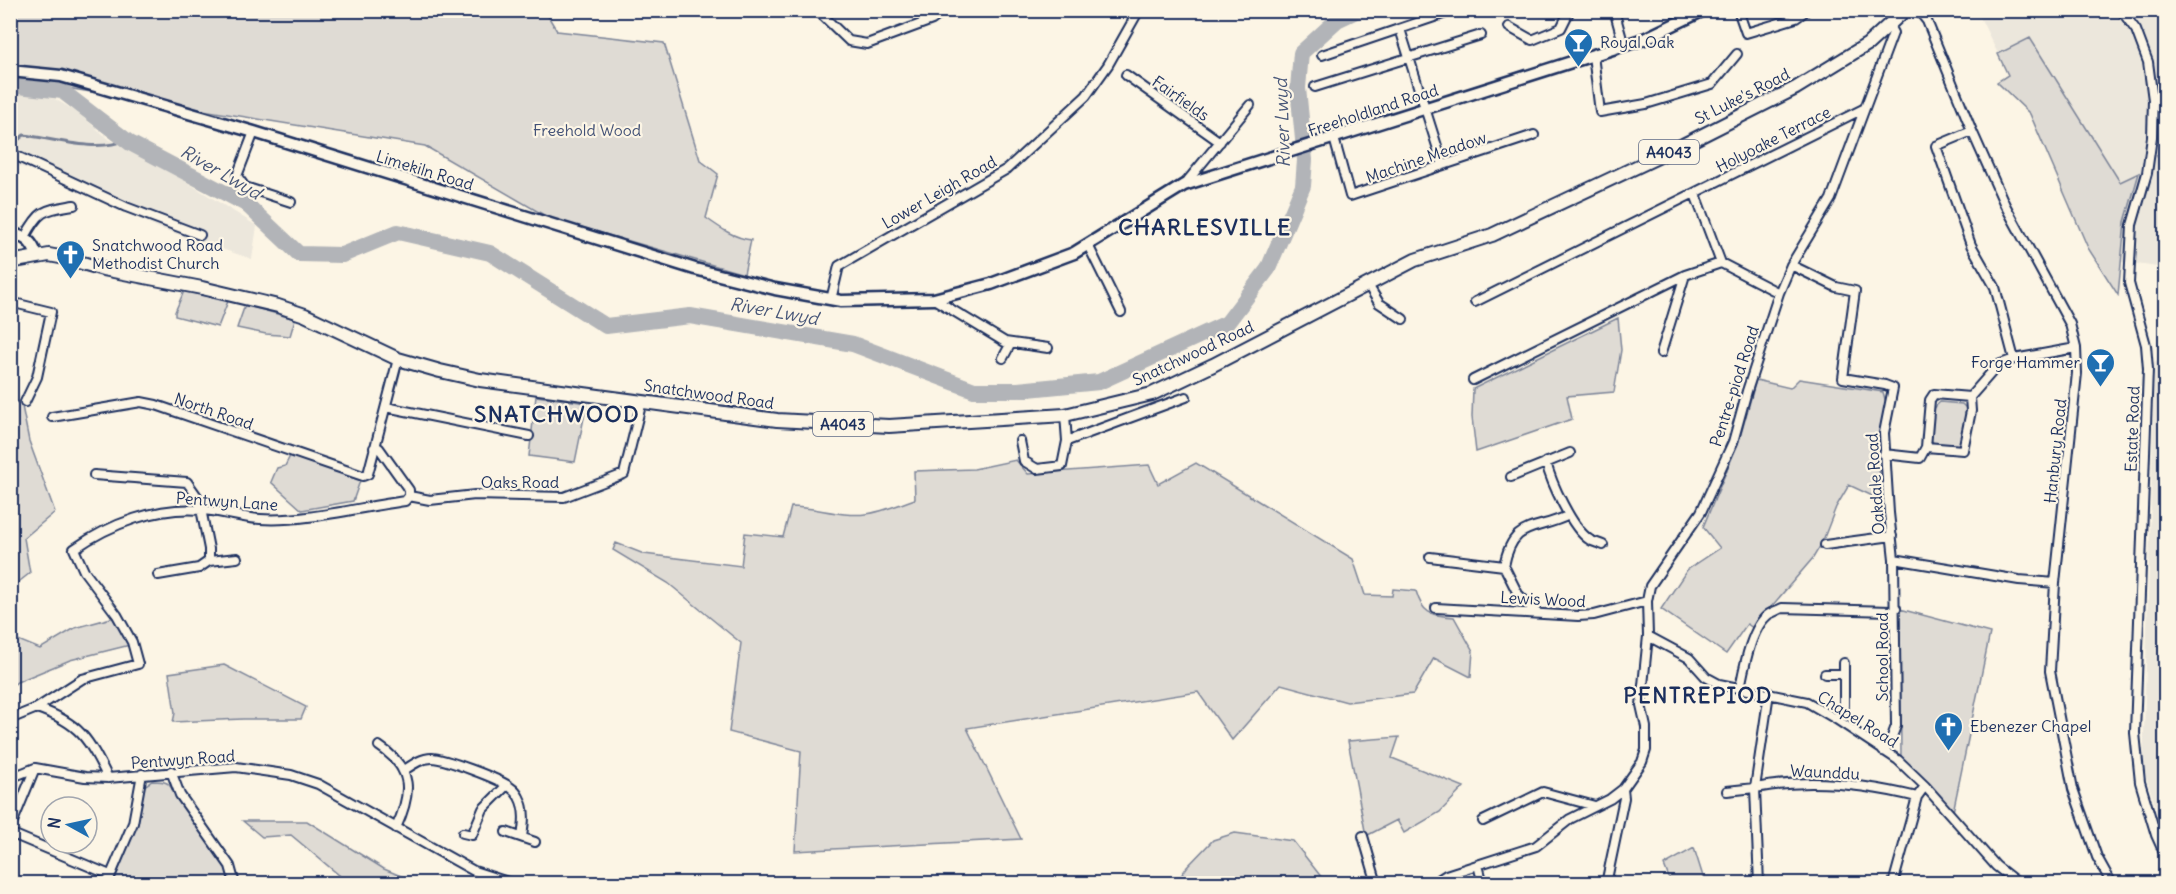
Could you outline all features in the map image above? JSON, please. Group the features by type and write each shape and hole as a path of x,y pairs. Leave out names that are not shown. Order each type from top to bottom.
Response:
{"main road":[{"name":"Freeholdland Road","path":"831,300 934,299 991,284 1074,254 1184,185 1624,46 1644,39 1704,10"},
{"name":"St Luke's Road","path":"1368,285 1416,260 1492,236 1796,88 1868,45 1905,10"},
{"name":"Limekiln Road","path":"10,71 61,76 254,132 695,268 775,289 831,300"},
{"path":"10,233 25,237 34,245 37,256"},
{"name":"Snatchwood Road","path":"37,256 49,255 65,258 103,269 202,288 278,306 305,315 398,359 480,380 777,420 889,426 1065,415 1152,393 1213,365 1368,285"},
{"name":"A4043","path":"10,262 37,256"}],"street":[{"path":"817,10 849,41 867,44 932,20 945,10"},
{"name":"Lower Leigh Road","path":"831,300 839,266 1007,169 1086,96 1108,65 1139,10"},
{"path":"1132,20 1145,10"},
{"path":"1322,55 1455,10"},
{"path":"1509,27 1532,40 1561,28 1570,10"},
{"path":"1614,10 1624,46"},
{"path":"1738,10 1746,33 1796,18 1807,10"},
{"name":"Hanbury Road","path":"1918,10 1927,21 2005,205 2070,324 2076,348 2077,373 2055,583 2050,671 2073,789 2097,857 2112,884"},
{"name":"Estate Road","path":"2121,10 2136,30 2148,62 2153,100 2152,137 2147,173 2132,225 2129,283 2146,345 2148,369 2135,733 2140,782 2156,836 2166,857"},
{"name":"Pentre-piod Road","path":"1432,884 1446,874 1536,846 1570,819 1595,806 1624,786 1641,762 1646,750 1646,727 1641,705 1648,636 1647,601 1650,586 1701,512 1733,442 1779,293 1791,265 1831,199 1863,109 1889,46 1893,33 1889,26"},
{"path":"1400,29 1443,165"},
{"path":"1315,87 1481,35"},
{"path":"1593,55 1600,112 1646,104 1712,84 1737,54"},
{"name":"Fairfields","path":"1126,75 1220,142"},
{"path":"1184,185 1250,105"},
{"name":"Holyoake Terrace","path":"1474,302 1863,109"},
{"path":"1972,131 1936,146 1971,245 1995,287 2014,359"},
{"path":"254,132 237,176 245,187 291,202"},
{"name":"Machine Meadow","path":"1334,138 1350,196 1534,135"},
{"path":"10,153 126,207 200,235"},
{"path":"1695,194 1721,263 1779,293"},
{"path":"25,237 34,221 46,209 74,205"},
{"path":"1088,245 1122,312"},
{"path":"1473,380 1593,323 1685,275 1721,263"},
{"name":"Oakdale Road","path":"1791,265 1836,287 1856,291 1843,378 1893,388 1884,433 1884,454 1894,559"},
{"path":"1661,353 1685,275"},
{"path":"1368,285 1379,303 1403,320"},
{"path":"934,299 1005,342 1048,348"},
{"path":"10,302 51,312 37,377 25,402"},
{"path":"1003,358 1011,342"},
{"path":"1926,447 1963,450 1971,411 1970,397 1998,365 2014,359 2076,348"},
{"path":"398,359 374,448 379,448 409,490 409,496"},
{"path":"1884,454 1920,458 1926,447 1930,400 1934,394 1970,397"},
{"path":"1067,441 1186,397"},
{"name":"Oaks Road","path":"409,496 430,500 475,495 564,497 624,474 642,401"},
{"name":"North Road","path":"52,417 141,402 156,405 363,476 368,474 374,448"},
{"path":"386,407 529,436"},
{"path":"1020,441 1024,461 1037,469 1062,466 1067,441 1065,415"},
{"path":"1511,477 1570,453"},
{"path":"1546,462 1550,478 1569,515 1588,539 1603,545"},
{"path":"94,475 187,482 199,499 209,561"},
{"name":"Pentwyn Lane","path":"37,708 82,679 138,664 132,642 117,615 84,571 74,549 127,522 164,510 202,510 261,519 304,517 405,501 409,496"},
{"path":"1538,613 1518,594 1504,566 1512,541 1520,532 1569,515"},
{"path":"1825,545 1892,536"},
{"path":"1430,557 1504,566"},
{"path":"158,575 199,568 209,561 237,558"},
{"path":"1894,559 2019,580 2055,583"},
{"name":"School Road","path":"1883,751 1890,742 1896,726 1894,559"},
{"name":"Lewis Wood","path":"1436,608 1594,615 1647,601"},
{"path":"1740,688 1748,652 1755,634 1767,615 1782,608 1891,611 1896,608"},
{"name":"Chapel Road","path":"1648,636 1689,658 1706,677 1719,684 1807,702 1898,760 1925,786 1996,866 2019,884"},
{"path":"1836,719 1844,706 1844,663"},
{"path":"1825,674 1844,674"},
{"path":"1759,884 1755,788 1769,693"},
{"path":"10,719 37,708 69,721 96,752 108,778"},
{"path":"379,746 391,753 403,771 409,794 396,828"},
{"path":"403,771 421,760 434,758 507,785 519,795 522,805 525,822 522,837"},
{"name":"Pentwyn Road","path":"35,768 85,777 108,778 236,767 291,775 318,784 474,871 514,884"},
{"path":"10,778 35,768"},
{"path":"35,768 10,831 110,875"},
{"path":"171,771 180,795 230,866 235,884"},
{"path":"107,884 133,823 142,774"},
{"name":"Waunddu","path":"1727,791 1785,782 1843,784 1894,791 1917,797"},
{"path":"464,833 472,835 483,809 507,785"},
{"path":"1606,884 1624,798 1624,786"},
{"path":"1893,884 1917,797 1925,786"},
{"path":"1483,821 1543,792 1595,806"},
{"path":"506,832 535,842"},
{"path":"1363,836 1377,884"},
{"path":"1478,865 1483,884"}],"shaded area":[{"path":"1977,11 2165,11 2165,268 2122,262 2125,222 2139,173 2120,182 2030,38 1998,54"},
{"path":"10,93 55,99 77,112 110,140 177,176 257,226 252,259 159,228 45,174 11,164"},
{"path":"2155,362 2166,362 2165,835 2143,768"}],"green space":[{"name":"Freehold Wood","path":"10,11 545,11 557,31 664,43 700,160 718,174 706,218 733,235 751,240 744,274 549,218 425,146 11,79"},
{"path":"2030,38 2120,182 2139,173 2125,222 2118,295 2088,248 2030,114 1997,82 2008,75 1998,54"},
{"path":"184,291 228,301 218,327 175,316"},
{"path":"245,305 295,319 290,336 237,328"},
{"path":"1618,318 1621,350 1614,392 1567,396 1572,419 1476,452 1472,417 1473,389"},
{"path":"1799,379 1883,392 1886,403 1880,433 1879,499 1849,485 1836,507 1822,543 1813,558 1753,628 1747,624 1726,654 1661,609 1687,570 1720,548 1703,527 1739,441 1756,380 1790,388"},
{"path":"536,396 587,403 575,462 529,456"},
{"path":"21,401 29,441 55,512 24,538 30,573 11,588 11,404"},
{"path":"1940,402 1962,404 1966,408 1962,440 1958,445 1932,442 1930,421 1933,410"},
{"path":"290,456 361,478 353,501 302,510 271,482 277,468 285,466"},
{"path":"1016,460 1028,474 1149,465 1158,484 1196,463 1353,559 1365,595 1392,596 1393,589 1416,591 1422,605 1429,612 1454,617 1473,651 1471,677 1434,658 1413,694 1347,702 1281,684 1232,740 1198,692 967,728 1021,839 795,851 801,751 729,732 741,643 668,583 613,550 616,543 644,554 741,566 745,533 783,537 791,507 856,515 872,513 915,499 914,471 974,469"},
{"path":"1900,609 1990,633 1953,812 1931,786 1901,760"},
{"path":"115,617 130,645 70,660 17,682 11,687 11,637 40,649 75,628"},
{"path":"224,665 306,707 301,719 173,722 175,713 169,673"},
{"path":"1399,737 1392,758 1464,787 1440,812 1404,833 1397,820 1366,836 1348,741"},
{"path":"152,781 165,782 170,785 176,796 225,858 234,884 113,884 137,823 143,787"},
{"path":"243,821 307,821 384,869 418,883 341,883 340,876 291,835 262,837"},
{"path":"1235,833 1293,841 1326,883 1176,883 1187,867 1213,840"},
{"path":"1694,848 1705,883 1671,883 1664,865"}],"waterway":[{"name":"River Lwyd","path":"10,85 62,91 130,143 246,204 299,254 342,255 398,232 490,253 606,326 690,316 853,344 974,390 1018,390 1099,382 1227,323 1268,269 1303,186 1305,160 1298,88 1301,53 1337,20 1358,10"},
{"path":"12,145 24,135 89,145 114,144 125,140"}],"place":[{"name":"Royal Oak","path":"1579,68"},
{"name":"Snatchwood Road Methodist Church","path":"71,280"},
{"name":"Forge Hammer","path":"2101,388"},
{"name":"Ebenezer Chapel","path":"1949,752"}],"district":[{"name":"CHARLESVILLE","path":"1205,227"},
{"name":"SNATCHWOOD","path":"557,414"},
{"name":"PENTREPIOD","path":"1698,695"}]}
